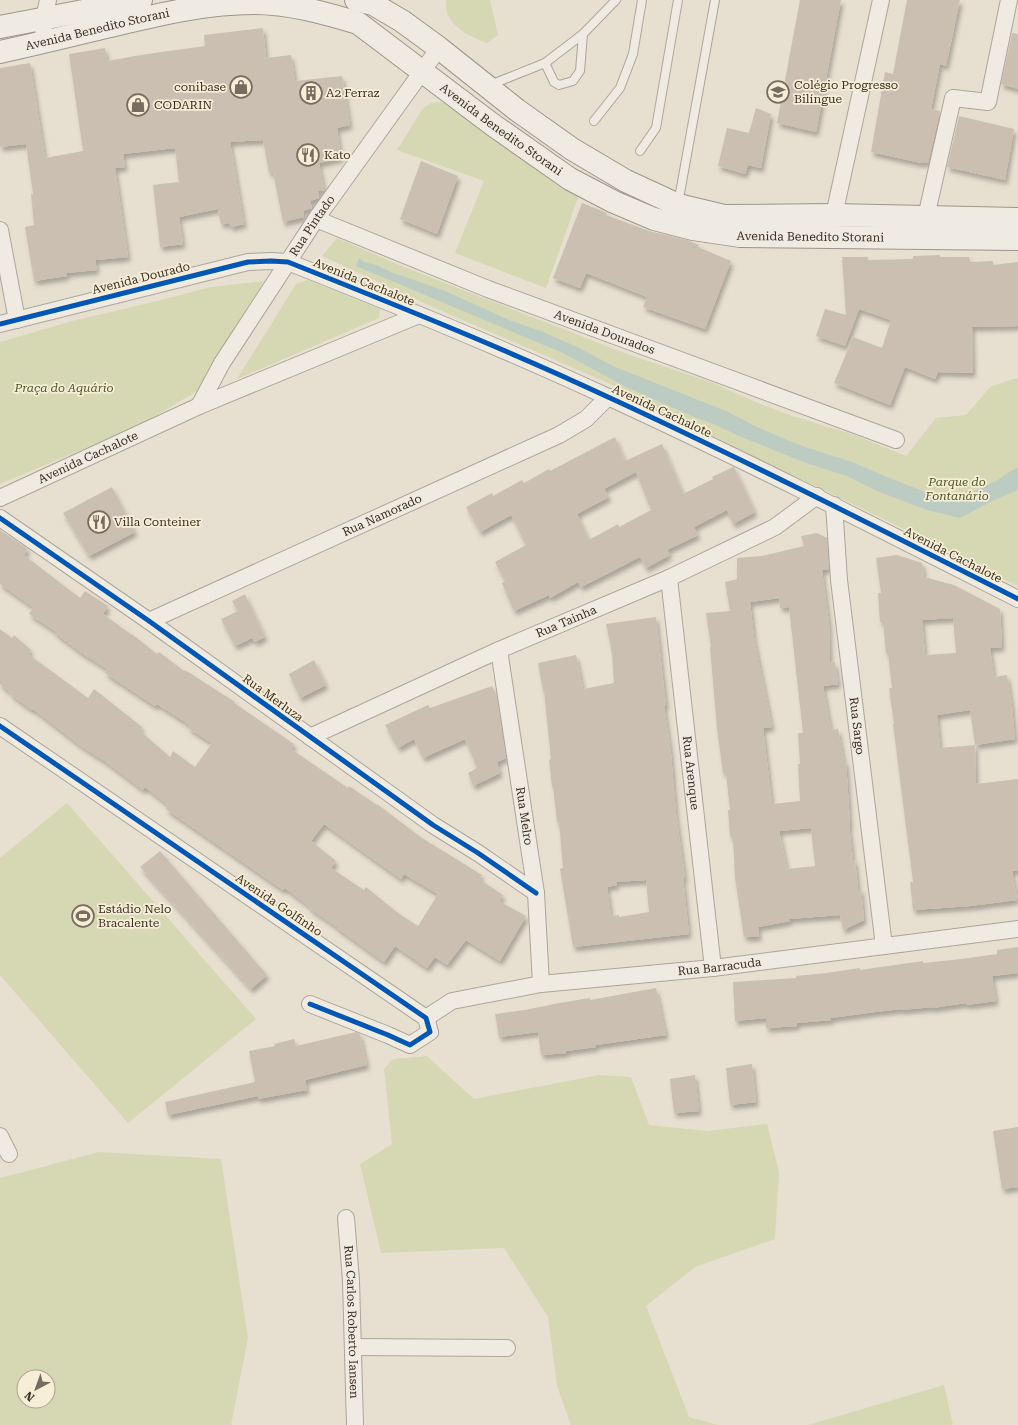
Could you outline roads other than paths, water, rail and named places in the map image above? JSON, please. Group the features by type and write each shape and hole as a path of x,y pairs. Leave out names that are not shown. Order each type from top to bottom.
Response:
{"main road":[{"name":"Avenida Benedito Storani","path":"0,27 46,9 141,0"},
{"name":"Avenida Benedito Storani","path":"356,0 373,4 402,20 517,110 572,149 626,180 678,205 724,216 834,215 1018,219"},
{"name":"Avenida Benedito Storani","path":"0,52 183,10 217,5 285,3 358,23 494,125 570,179 614,202 654,219 693,229 740,236 1018,239"}],"street":[{"path":"834,215 881,0"},
{"path":"926,217 953,98 988,102 1009,0"},
{"path":"43,42 46,9"},
{"name":"Rua Pintado","path":"199,406 222,363 316,219 439,48"},
{"name":"Avenida Dourados","path":"316,219 488,289 896,440"},
{"path":"0,230 17,320"},
{"name":"Avenida Dourado","path":"0,324 248,262 288,262"},
{"name":"Avenida Cachalote","path":"288,262 534,363 608,397 817,496 1018,599"},
{"name":"Avenida Cachalote","path":"0,498 199,406 419,315"},
{"name":"Rua Namorado","path":"149,621 559,435 586,419 608,397"},
{"name":"Rua Tainha","path":"310,737 498,650 669,578 775,527 817,496"},
{"name":"Rua Sargo","path":"834,505 839,580 884,946"},
{"name":"Rua Merluza","path":"0,518 149,621 433,825 478,853 536,893"},
{"name":"Rua Arenque","path":"669,578 713,968"},
{"name":"Rua Melro","path":"498,650 536,893 541,984"},
{"name":"Avenida Golfinho","path":"0,726 426,1018"},
{"name":"Rua Barracuda","path":"426,1018 452,1001 541,984 713,968 1018,929"},
{"path":"310,1004 410,1045 430,1032 426,1018"},
{"path":"0,1136 9,1154"},
{"name":"Rua Carlos Roberto Iansen","path":"346,1218 354,1347 355,1425"},
{"path":"354,1347 507,1348"}],"lane":[{"path":"488,86 545,63 583,34 616,0"},
{"path":"594,121 620,88 633,54 642,0"},
{"path":"640,151 656,128 678,0"},
{"path":"678,205 715,0"},
{"path":"545,63 554,82 559,85 573,81 580,71 583,34"}],"place":[{"name":"conibase","path":"241,87"},
{"name":"Colégio Progresso Bilíngue","path":"778,92"},
{"name":"A2 Ferraz","path":"311,93"},
{"name":"CODARIN","path":"138,105"},
{"name":"Kato","path":"308,155"},
{"name":"Villa Conteiner","path":"99,522"},
{"name":"Estádio Nelo Bracalente","path":"83,916"}],"park label":[{"name":"Praça do Aquário","path":"64,388"},
{"name":"Parque do Fontanário","path":"957,489"}]}
